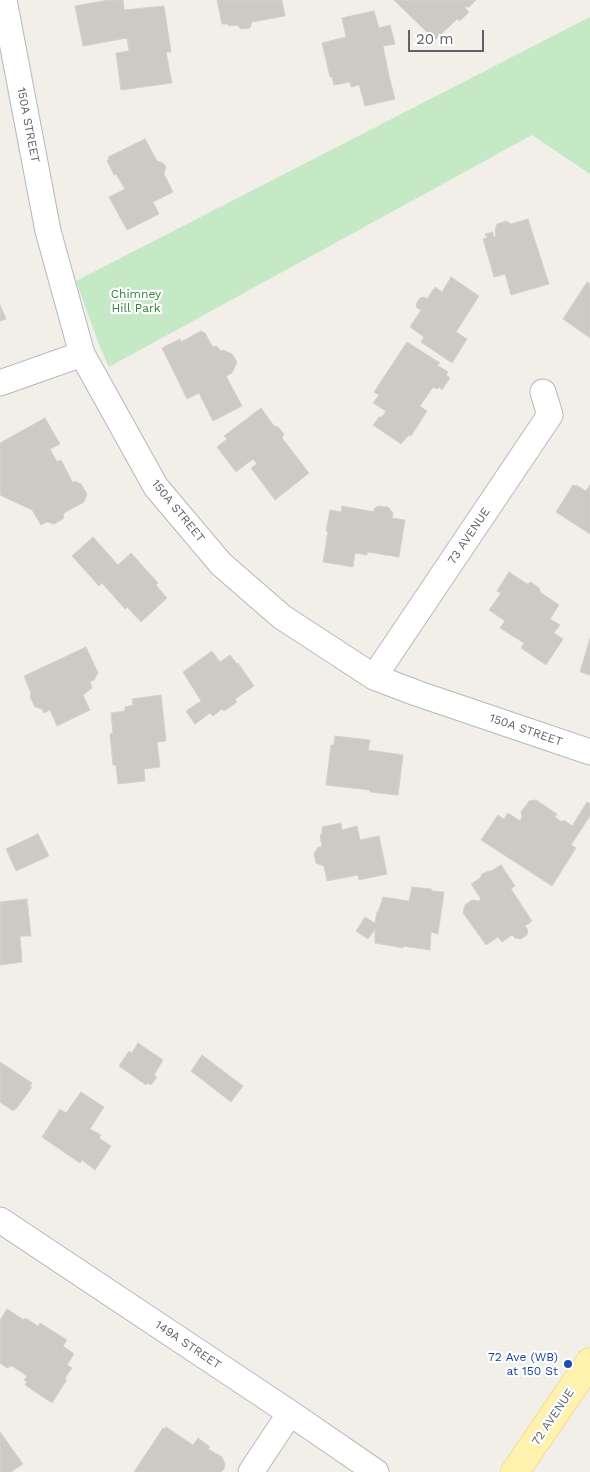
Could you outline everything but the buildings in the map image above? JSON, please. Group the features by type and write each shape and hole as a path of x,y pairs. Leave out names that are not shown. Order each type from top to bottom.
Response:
{"main road":[{"name":"72 AVENUE","path":"515,1472 590,1362"}],"street":[{"name":"150A STREET","path":"4,0 48,231 82,354 156,487 221,564 282,617 374,677 590,752"},
{"path":"0,383 82,354"},
{"name":"73 AVENUE","path":"374,677 550,415 543,392"},
{"name":"149A STREET","path":"0,1221 376,1472"},
{"path":"251,1472 290,1413"}],"green space":[{"name":"Chimney Hill Park","path":"590,17 590,174 532,135 109,367 76,281"}],"place":[{"name":"72 Ave (WB) at 150 St","path":"568,1364"}]}
